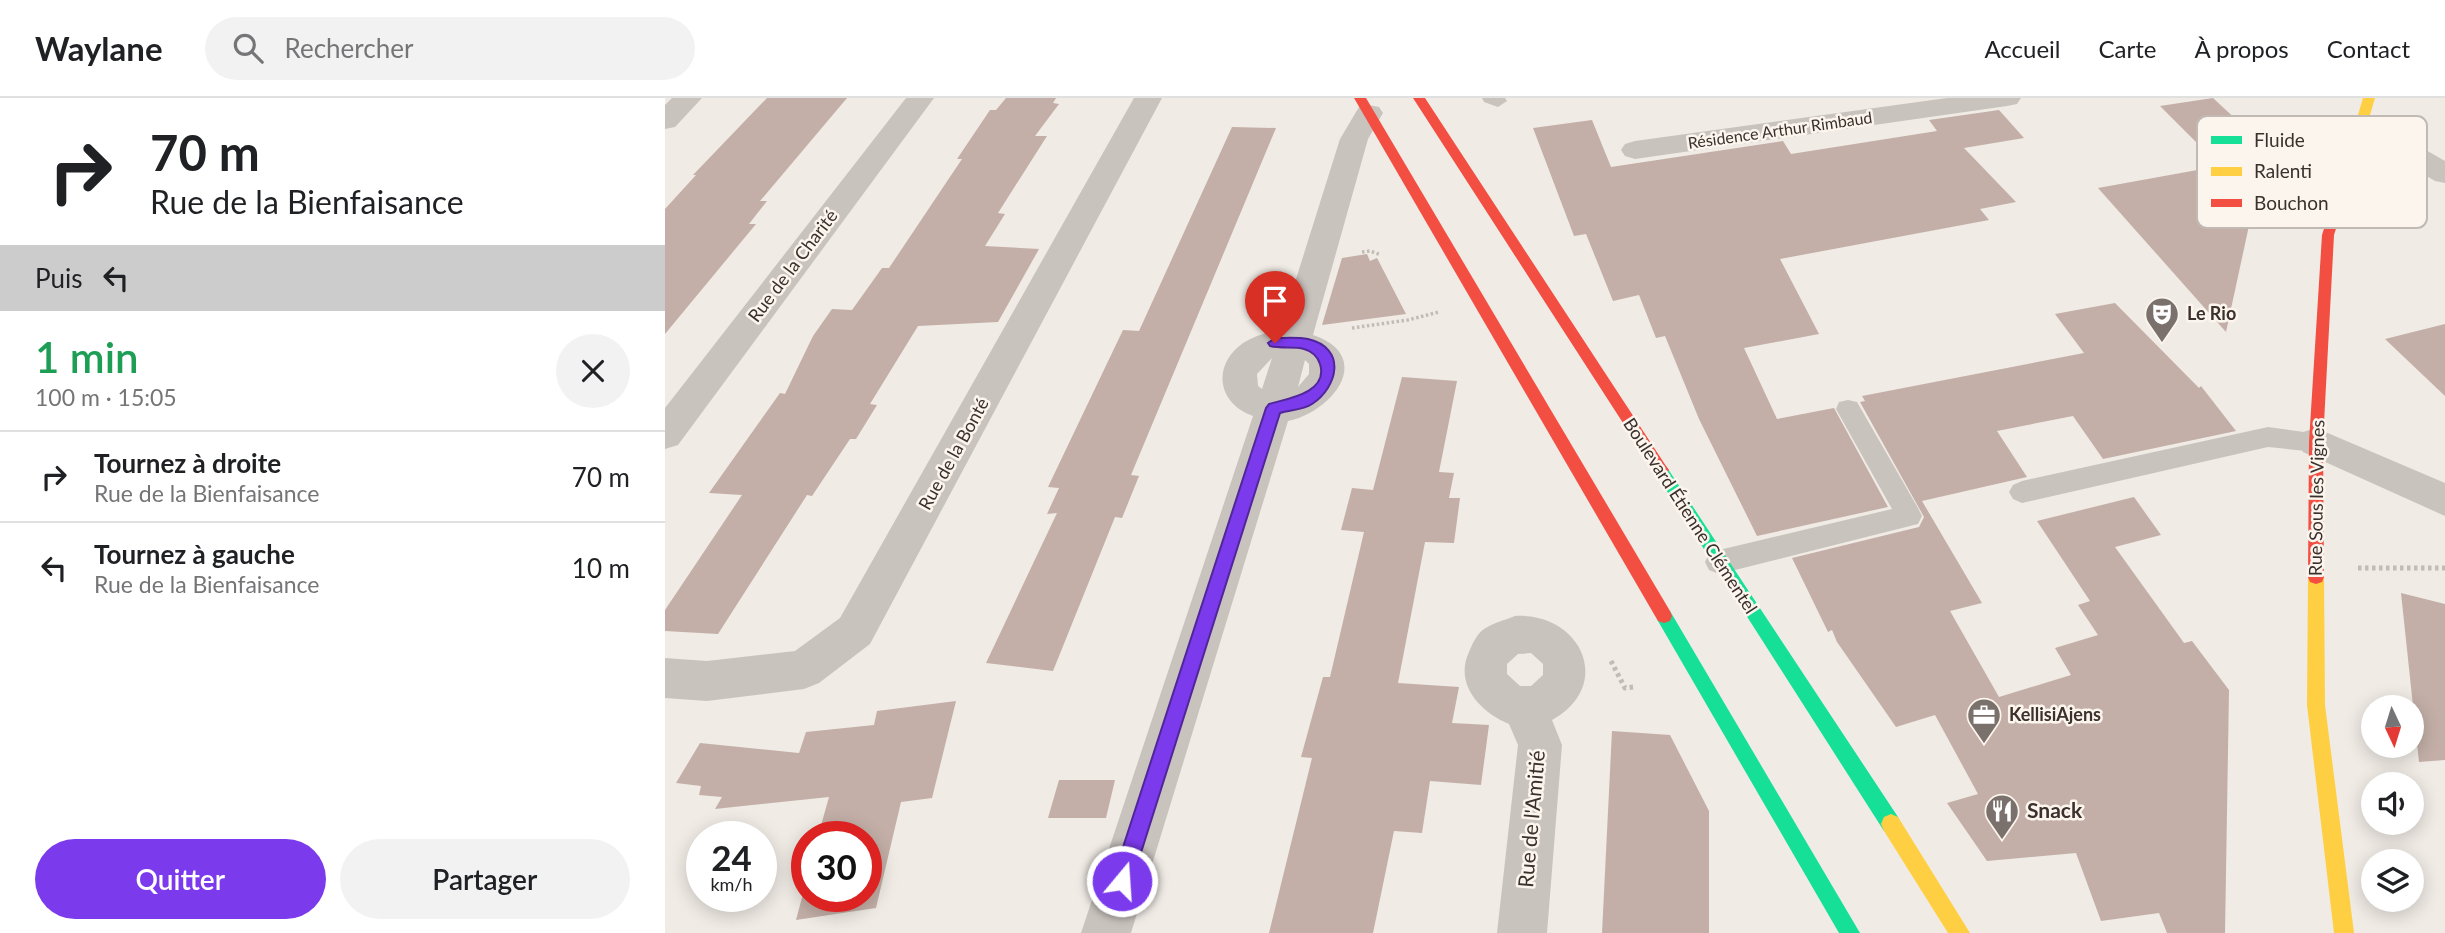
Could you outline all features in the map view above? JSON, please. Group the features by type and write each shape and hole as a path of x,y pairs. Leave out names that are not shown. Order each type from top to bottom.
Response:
{"main road":[{"name":"Boulevard Étienne Clémentel","path":"1419,98 1719,562 1855,766 1960,933"},
{"path":"1365,106 1850,933"},
{"name":"Rue Sous les Vignes","path":"2330,228 2316,442 2316,705 2344,933"}],"street":[{"path":"665,121 688,98"},
{"name":"Rue de la Charité","path":"665,435 920,98"},
{"name":"Rue de la Bonté","path":"665,678 707,681 804,669 855,631 1148,98"},
{"name":"Résidence Arthur Rimbaud","path":"1636,150 2007,98"},
{"path":"1293,339 1365,106"},
{"path":"2427,160 2445,174"},
{"path":"1293,339 1319,350 1326,359 1329,370 1326,382 1305,401 1274,408 1257,405 1245,397 1238,385 1239,372 1247,359 1259,349 1293,339"},
{"path":"1106,933 1274,408"},
{"path":"2316,442 2445,500"},
{"name":"Rue de l'Amitié","path":"1522,933 1540,745 1524,708"}],"lane":[{"path":"1719,562 1909,516 1848,409"},
{"path":"2022,492 2268,437 2316,442"}],"path":[{"path":"1357,253 1370,251 1381,256"},
{"path":"1293,339 1408,320 1481,300"},
{"path":"2316,568 2445,568"},
{"path":"1608,656 1625,688 1633,687"}],"building":[{"path":"767,98 847,98 760,201 767,201 749,224 756,224 665,334 665,209 696,175 693,175"},
{"path":"1006,98 1056,98 1053,103 1059,104 1035,136 1047,136 998,213 1005,214 985,246 1039,249 998,322 918,326 870,404 877,405 856,439 850,439 812,496 807,495 718,634 665,631 665,610 742,495 709,493 780,393 785,394 813,336 832,309 852,310 882,268 889,268 962,159 957,159 990,110 996,110"},
{"path":"2213,98 2232,116 2197,116 2197,143 2160,106"},
{"path":"1999,110 2024,138 1964,148 2016,202 1980,209 1989,220 1780,259 1819,334 1744,348 1777,419 1834,408 1888,507 1757,536 1699,419 1665,336 1656,338 1639,295 1613,301 1586,234 1574,236 1533,128 1592,120 1611,167 1783,141 1791,154 1937,131 1929,120"},
{"path":"1232,127 1276,128 1131,475 1139,476 1122,518 1115,517 1053,671 986,663 1057,513 1047,514 1059,488 1048,487 1123,330 1139,331"},
{"path":"2197,170 2197,228 2248,228 2226,332 2098,188"},
{"path":"1367,254 1370,261 1377,258 1406,314 1322,325 1342,258"},
{"path":"2115,303 2199,388 2201,386 2236,431 2103,459 2073,416 1997,431 2027,477 1922,501 1982,603 1950,611 1999,697 2071,675 2055,648 2098,635 2078,605 2090,601 2037,521 2134,497 2161,535 2115,547 2184,643 2192,641 2229,690 2225,933 2167,933 2159,913 2101,921 2076,853 1987,861 1947,803 1978,794 1935,715 1896,727 1837,642 1832,630 1828,632 1792,558 1919,527 1924,517 1860,402 1865,401 1862,396 2084,353 2055,314"},
{"path":"2445,324 2445,396 2385,339"},
{"path":"1402,377 1457,381 1439,472 1454,473 1449,498 1460,498 1454,543 1425,542 1398,683 1459,687 1452,723 1489,725 1481,785 1430,781 1422,833 1394,831 1373,933 1269,933 1312,758 1301,757 1323,677 1330,677 1364,532 1341,530 1352,488 1373,490"},
{"path":"2401,593 2445,604 2445,760 2419,762 2419,758 2424,758 2424,695 2412,695"},
{"path":"956,701 932,798 901,802 882,883 882,821 822,821 829,797 715,809 722,797 699,795 701,786 676,783 700,743 799,753 806,732 874,725 877,711"},
{"path":"1612,731 1670,735 1709,811 1709,933 1602,933"},
{"path":"1059,780 1115,780 1106,818 1048,818"},
{"path":"798,912 849,912 796,920"}],"traffic: fast":[{"path":"1661,470 1891,824"},
{"path":"1664,616 1850,933"}],"traffic: slow":[{"path":"2364,116 2369,98"},
{"path":"2316,577 2316,705 2344,933"},
{"path":"1891,824 1960,933"}],"traffic: jam":[{"path":"1360,98 1664,616"},
{"path":"1419,98 1661,470"},
{"path":"2316,577 2316,442 2330,228"}],"place":[{"name":"Le Rio","path":"2162,344"},
{"name":"KellisiAjens","path":"1984,745"},
{"name":"Snack","path":"2002,841"}],"route":[{"path":"1122,881 1274,408 1290,407 1305,401 1326,382 1329,370 1326,359 1319,350 1293,341 1275,343"}]}
